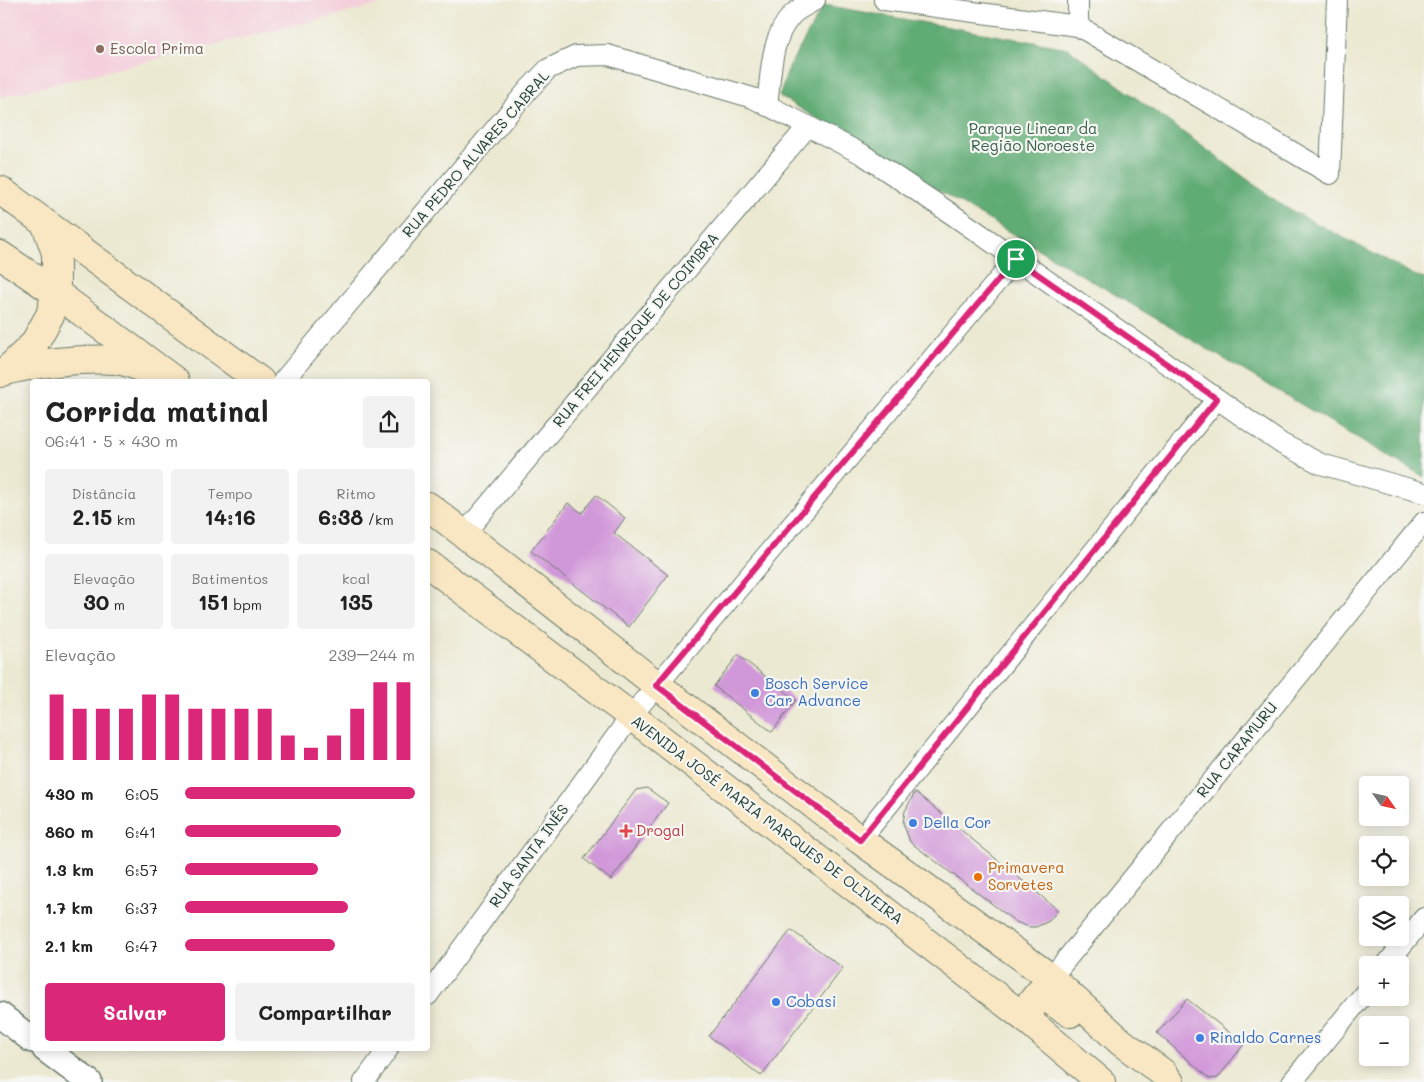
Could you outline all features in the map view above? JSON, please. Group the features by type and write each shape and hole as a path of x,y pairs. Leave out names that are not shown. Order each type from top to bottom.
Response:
{"main road":[{"path":"0,190 257,379"},
{"path":"3,372 34,344 50,315 56,293 56,253 46,225"},
{"path":"0,255 56,293 172,379"},
{"path":"3,372 49,364 116,360 136,365 166,379"},
{"path":"430,508 656,685 860,840 1051,978 1121,1042 1163,1073 1170,1082"},
{"name":"AVENIDA JOSÉ MARIA MARQUES DE OLIVEIRA","path":"430,565 632,716 1030,1022 1101,1082"},
{"path":"1030,1022 1030,1004 1039,993 1096,1032 1121,1042"}],"street":[{"path":"767,106 772,61 778,36 792,14 815,0"},
{"path":"884,0 1078,26 1330,174 1337,0"},
{"path":"1078,0 1078,26"},
{"name":"RUA PEDRO ALVARES CABRAL","path":"285,379 528,90 548,69 576,56 608,55 752,98 862,154 1282,444 1321,464 1424,493"},
{"name":"RUA FREI HENRIQUE DE COIMBRA","path":"464,534 808,126"},
{"name":"RUA SANTA INÊS","path":"430,992 656,685 1016,259"},
{"path":"860,840 1217,399"},
{"name":"RUA CARAMURU","path":"1051,978 1424,522"},
{"path":"1393,956 1424,918"},
{"path":"1292,1082 1359,999"},
{"path":"0,1016 30,1038"},
{"path":"48,1051 89,1082"},
{"path":"364,1082 387,1051"}],"shaded area":[{"name":"Escola Prima","path":"0,0 399,0 0,97"}],"green space":[{"name":"Parque Linear da Região Noroeste","path":"824,5 1068,48 1285,207 1416,276 1424,278 1424,477 779,96 790,65"}],"building":[{"path":"596,495 625,518 614,533 668,575 629,627 531,551 568,503 582,513"},
{"name":"Bosch Service Car Advance","path":"738,655 796,700 772,732 714,686"},
{"name":"Drogal","path":"647,788 668,803 611,880 584,859 636,790"},
{"path":"915,792 1058,910 1049,921 1036,927 1029,927 1016,922 910,842 903,823 905,811"},
{"name":"Cobasi","path":"791,930 843,968 761,1076 709,1036"},
{"name":"Rinaldo Carnes","path":"1187,999 1244,1044 1218,1078 1210,1079 1157,1033"}],"place":[{"name":"Escola Prima","path":"100,49"},
{"name":"Bosch Service Car Advance","path":"755,693"},
{"name":"Della Cor","path":"913,823"},
{"name":"Drogal","path":"626,831"},
{"name":"Primavera Sorvetes","path":"978,877"},
{"name":"Cobasi","path":"776,1002"},
{"name":"Rinaldo Carnes","path":"1200,1038"}],"route":[{"path":"1016,259 1217,399 860,840 656,685 1016,259"}]}
